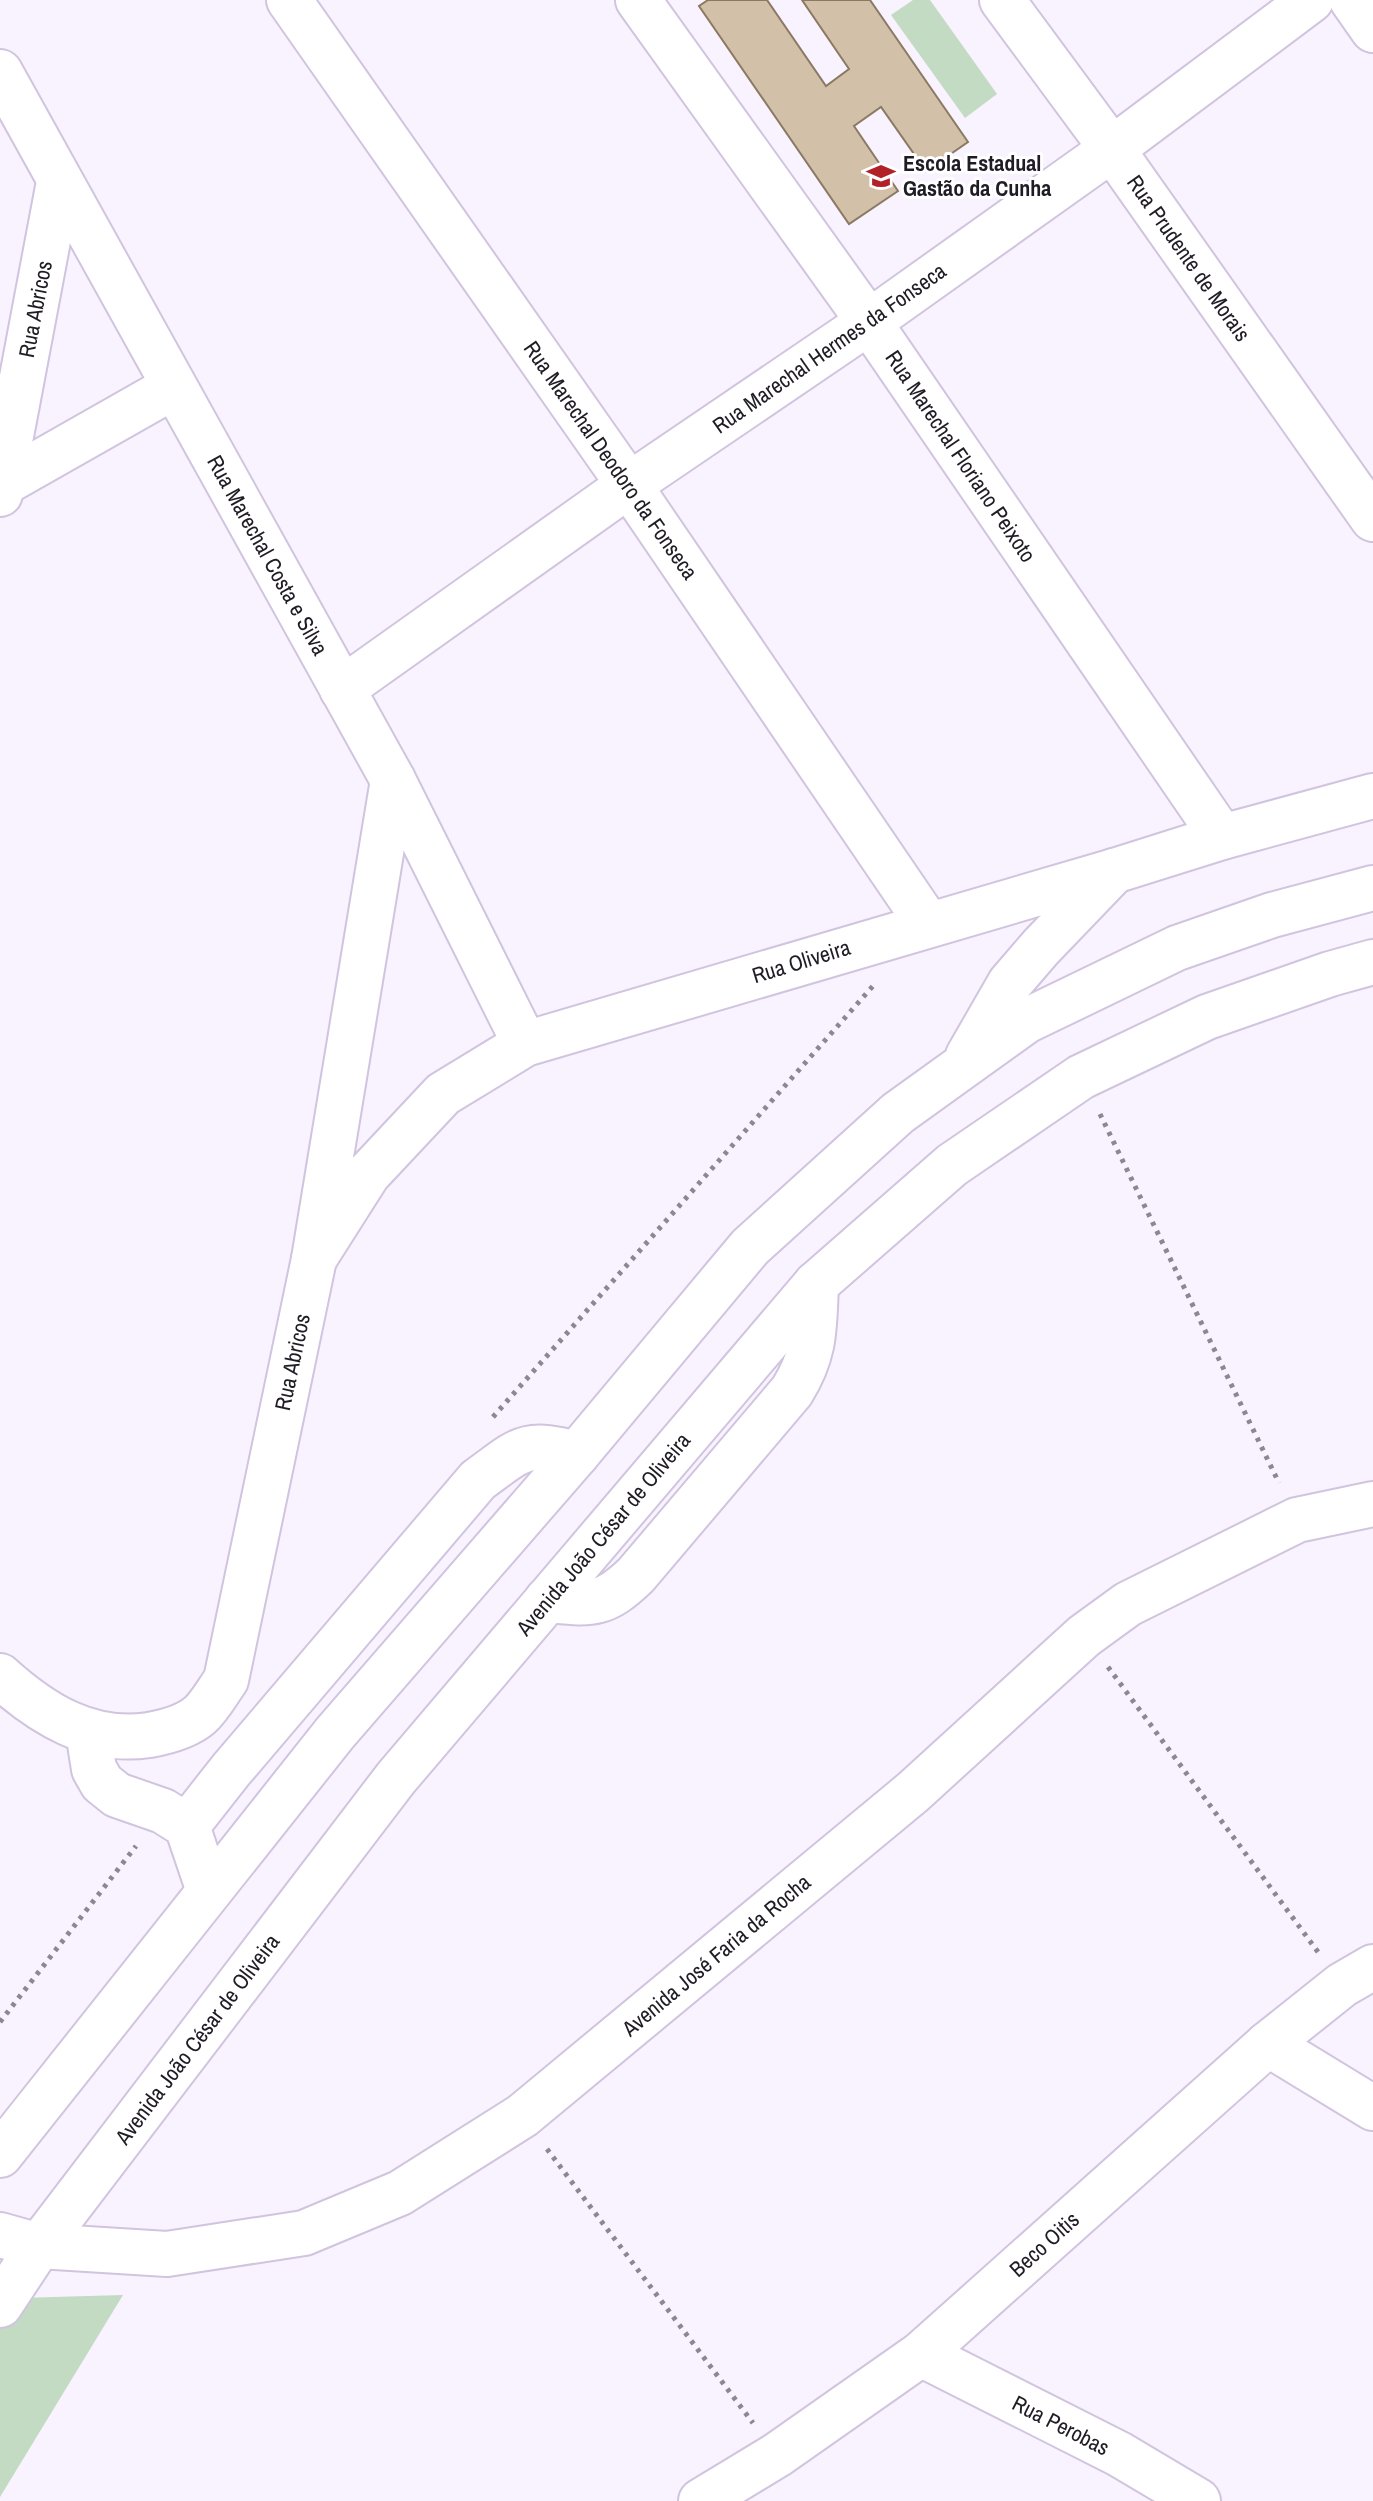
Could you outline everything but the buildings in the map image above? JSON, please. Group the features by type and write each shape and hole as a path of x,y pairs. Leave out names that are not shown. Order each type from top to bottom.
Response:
{"street":[{"name":"Rua Marechal Deodoro da Fonseca","path":"289,0 629,485 928,924"},
{"name":"Rua Marechal Floriano Peixoto","path":"638,0 869,322 1222,837"},
{"name":"Rua Prudente de Morais","path":"1002,0 1112,149 1373,519"},
{"name":"Rua Marechal Hermes da Fonseca","path":"342,689 629,485 869,322 1112,149 1311,0"},
{"path":"1352,0 1373,30"},
{"name":"Rua Marechal Costa e Silva","path":"0,72 393,780 525,1044"},
{"name":"Rua Abricos","path":"1,489 59,182"},
{"name":"Rua Abricos","path":"1,489 173,387"},
{"name":"Rua Abricos","path":"0,1676 25,1699 58,1720 88,1731 130,1738 170,1732 200,1715 226,1680 314,1259 393,780"},
{"name":"Rua Oliveira","path":"314,1259 368,1174 443,1094 525,1044 1222,837 1373,796"},
{"path":"963,1066 1010,983 1114,871"},
{"path":"0,2155 335,1733 577,1454 750,1247 898,1113 1026,1021 1177,948 1272,915 1373,888"},
{"name":"Avenida João César de Oliveira","path":"0,2305 19,2240 396,1778 816,1284 952,1165 1081,1077 1207,1017 1373,962"},
{"path":"187,1826 478,1480 525,1449 538,1446 577,1454"},
{"name":"Avenida José Faria da Rocha","path":"19,2240 167,2254 304,2233 400,2193 522,2116 913,1792 1084,1636 1128,1604 1297,1520 1373,1504"},
{"path":"88,1731 92,1761 102,1783 117,1795 163,1811 187,1826 209,1891"},
{"name":"Beco Oitis","path":"701,2501 777,2455 921,2354 1268,2044 1358,1976"},
{"path":"1268,2044 1373,2108"},
{"name":"Rua Perobas","path":"921,2354 1119,2454 1198,2501"}],"path":[{"path":"1081,1077 1297,1520"},
{"path":"1084,1636 1358,1976"},
{"path":"522,2116 777,2455"}],"green space":[{"path":"913,0 930,0 997,94 965,118 891,15"},
{"path":"123,2295 0,2497 0,2329 19,2298"}],"place":[{"name":"Escola Estadual Gastão da Cunha","path":"881,176"}]}
